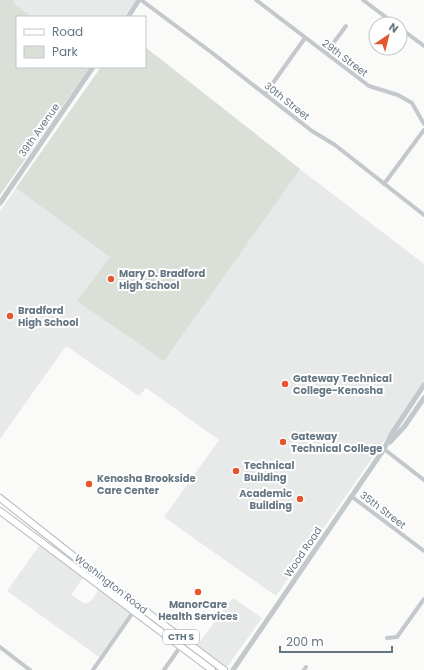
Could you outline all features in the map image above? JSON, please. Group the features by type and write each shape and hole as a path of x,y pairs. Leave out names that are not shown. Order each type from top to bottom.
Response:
{"main road":[{"name":"Washington Road","path":"0,498 117,590 224,670"},
{"name":"Washington Road","path":"0,511 212,670"},
{"path":"113,596 117,590"}],"street":[{"path":"129,16 140,0"},
{"name":"30th Street","path":"140,0 312,131 335,145 424,215"},
{"name":"29th Street","path":"256,0 369,86 398,95 412,103 424,124"},
{"path":"363,0 384,16"},
{"path":"326,53 346,26"},
{"path":"408,34 424,46"},
{"path":"265,94 305,38"},
{"name":"39th Avenue","path":"0,202 92,68"},
{"path":"384,184 424,130"},
{"name":"Wood Road","path":"233,670 384,449 391,435 424,385"},
{"name":"Wood Road","path":"387,444 404,427 424,398"},
{"path":"384,449 424,480"},
{"name":"35th Street","path":"351,496 424,551"},
{"path":"387,638 397,637 424,599"},
{"path":"93,670 138,605"},
{"path":"164,670 185,640"},
{"path":"0,647 30,670"}],"shaded area":[{"path":"15,0 136,0 125,16 31,16 13,3"},
{"path":"146,48 424,264 424,381 394,427 276,596 164,517 219,440 146,388 139,396 66,346 0,439 0,211 100,68 146,68"},
{"path":"39,546 84,576 71,595 85,604 91,601 100,588 129,610 129,614 99,657 7,591"},
{"path":"233,598 262,618 229,665 225,667 197,645"}],"green space":[{"path":"0,0 15,0 13,3 31,16 16,16 16,68 89,68 0,195"},
{"name":"Mary D. Bradford High School","path":"146,48 300,169 164,361 77,301 110,257 16,188 100,68 146,68"}],"place":[{"name":"Mary D. Bradford High School","path":"111,279"},
{"name":"Bradford High School","path":"10,316"},
{"name":"Gateway Technical College-Kenosha","path":"285,384"},
{"name":"Gateway Technical College","path":"283,442"},
{"name":"Technical Building","path":"236,471"},
{"name":"Kenosha Brookside Care Center","path":"89,484"},
{"name":"Academic Building","path":"300,499"},
{"name":"ManorCare Health Services","path":"198,592"}]}
